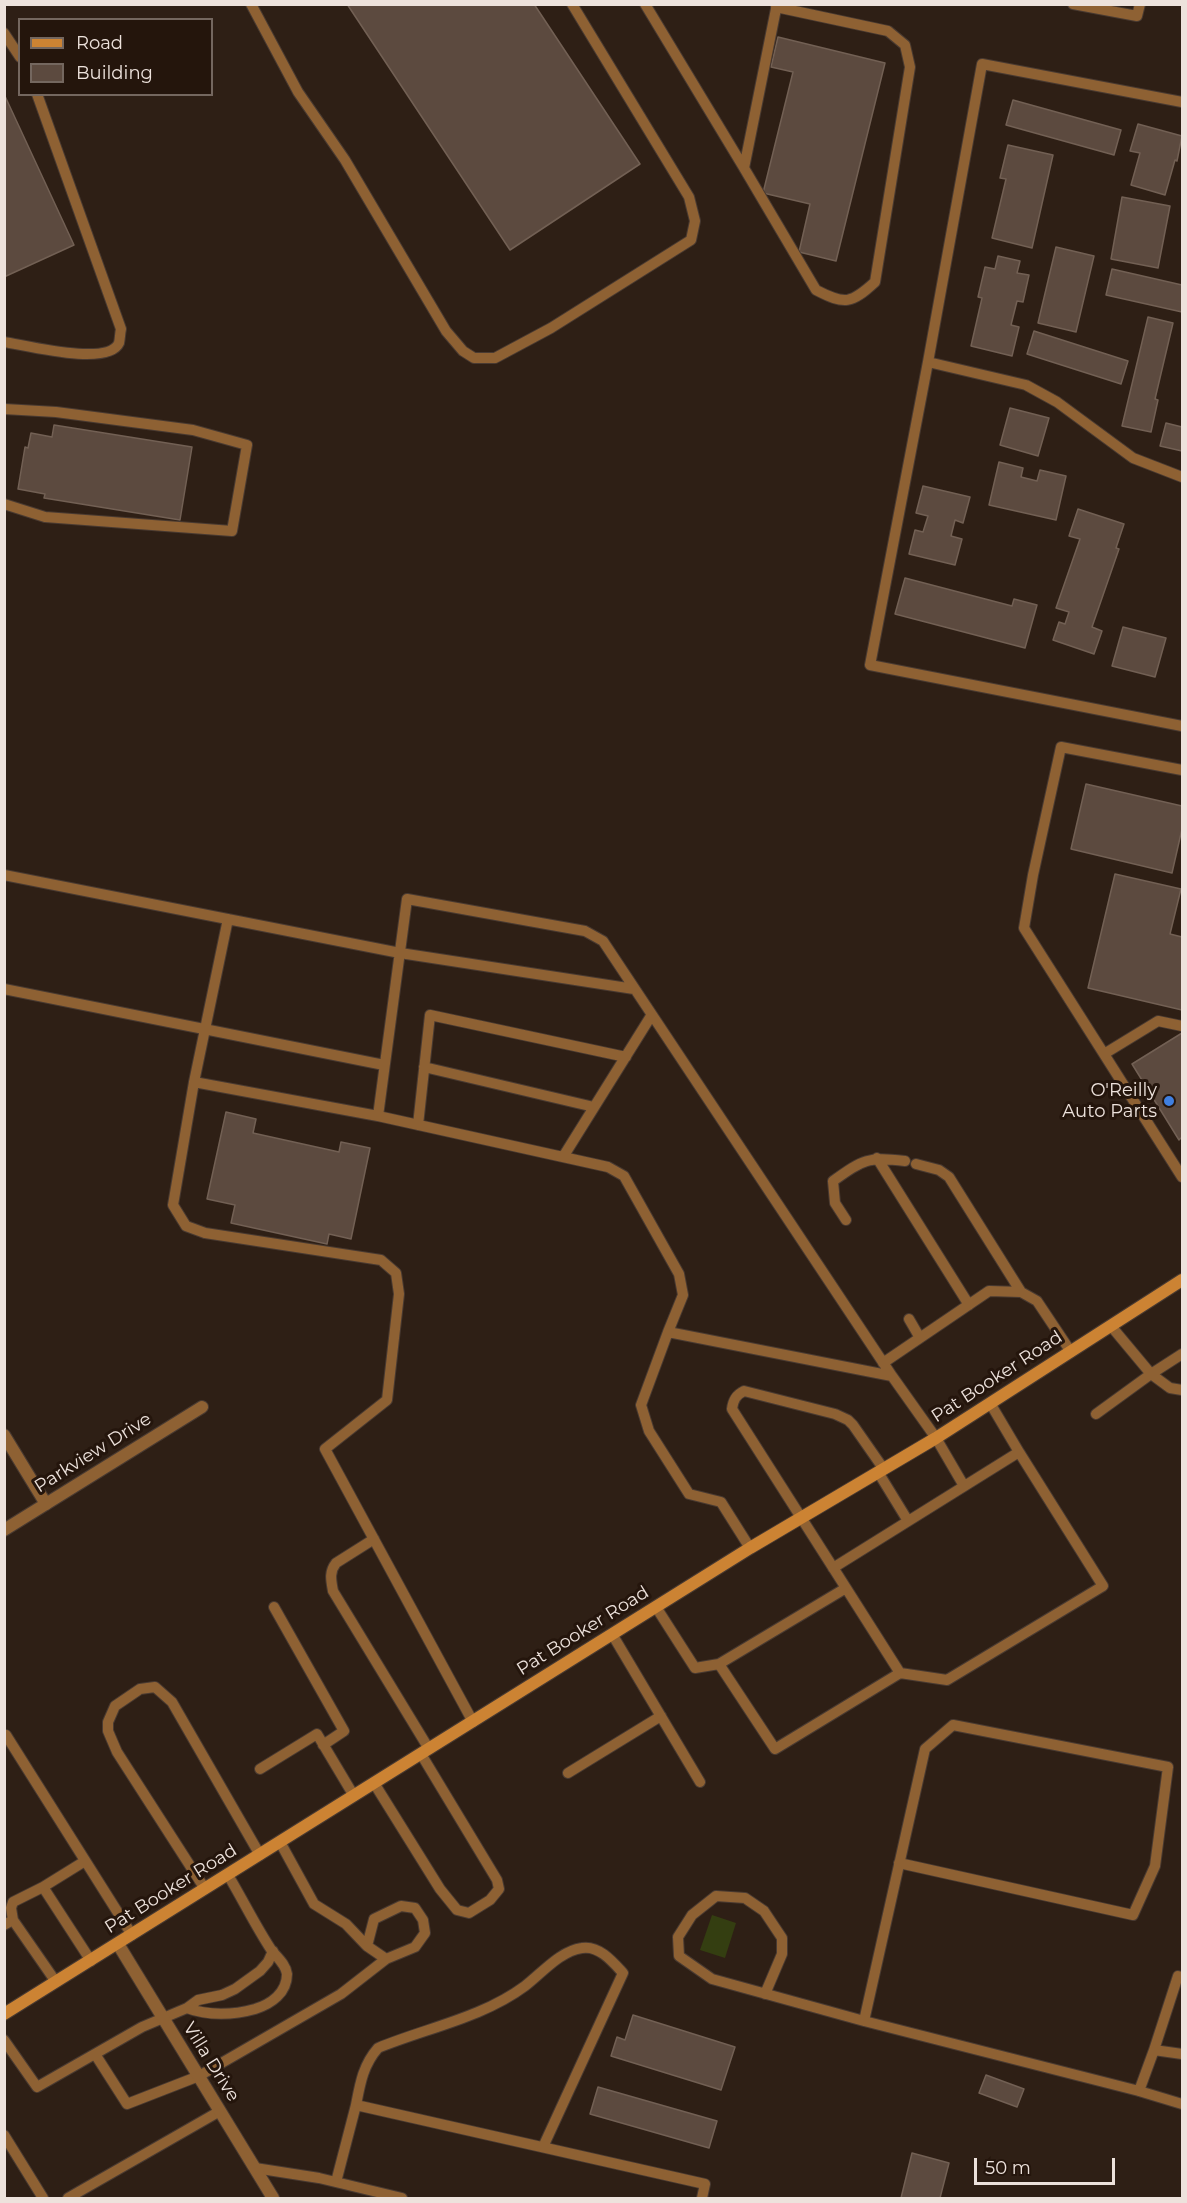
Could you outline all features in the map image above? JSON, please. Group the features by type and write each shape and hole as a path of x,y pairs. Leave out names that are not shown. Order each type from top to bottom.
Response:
{"main road":[{"name":"Pat Booker Road","path":"5,2013 750,1548 936,1438 1182,1281"}],"street":[{"name":"Parkview Drive","path":"4,1530 202,1407"},
{"path":"4,1435 46,1504"},
{"name":"Villa Drive","path":"118,1944 273,2199"}],"lane":[{"path":"251,4 298,92 345,160 446,331 463,351 474,358 495,358 551,328 691,240 695,221 689,197 572,4"},
{"path":"645,4 816,290 836,300 858,298 875,282 910,67 905,45 888,31 777,6 744,168"},
{"path":"1073,4 1137,16 1140,4"},
{"path":"4,33 18,54"},
{"path":"1182,102 982,64 870,665 1182,726"},
{"path":"4,342 48,351 86,354 112,350 119,344 121,329 38,96"},
{"path":"928,362 1026,386 1057,402 1133,458 1182,477"},
{"path":"4,409 56,412 193,430 247,445 232,531 45,517 4,504"},
{"path":"1182,770 1061,747 1024,928 1182,1177"},
{"path":"4,875 400,953 634,988"},
{"path":"378,1116 407,899 585,931 603,941 883,1363 936,1438 964,1486"},
{"path":"228,919 194,1082 173,1205 186,1226 205,1233 381,1260 396,1274 399,1294 387,1400 325,1449 473,1722"},
{"path":"4,989 384,1065"},
{"path":"418,1125 430,1016 626,1057"},
{"path":"563,1157 651,1016"},
{"path":"1104,1054 1158,1021 1182,1026"},
{"path":"424,1067 594,1107"},
{"path":"194,1082 378,1116 608,1167 624,1176 679,1274 683,1295 641,1406 649,1431 689,1494 721,1502 750,1548"},
{"path":"877,1158 969,1305"},
{"path":"846,1220 836,1203 833,1181 857,1164 877,1158 939,1170 949,1177 1021,1292"},
{"path":"883,1363 989,1291 1021,1292 1037,1301 1071,1352"},
{"path":"909,1319 920,1338"},
{"path":"1111,1326 1151,1374 1170,1388 1182,1390"},
{"path":"668,1332 892,1376"},
{"path":"1096,1414 1182,1354"},
{"path":"900,1673 732,1409 738,1394 744,1391 835,1414 848,1420 881,1470 908,1521"},
{"path":"719,1664 775,1749 900,1673 947,1680 1103,1586 990,1403"},
{"path":"832,1568 1019,1452"},
{"path":"374,1539 336,1563 332,1568 330,1577 333,1591 497,1880 499,1889 490,1900 470,1913 458,1910 440,1889 375,1783"},
{"path":"656,1607 695,1668 719,1664 846,1588"},
{"path":"274,1606 344,1731 323,1745"},
{"path":"612,1634 700,1782"},
{"path":"206,1889 117,1752 108,1731 108,1722 115,1706 140,1689 155,1687 172,1702 260,1855"},
{"path":"568,1773 661,1716"},
{"path":"864,2021 899,1863 925,1749 953,1725 1168,1767 1155,1866 1133,1915 899,1863"},
{"path":"260,1769 317,1734 354,1796"},
{"path":"6,1735 132,1935"},
{"path":"280,1842 314,1904 346,1924 367,1946 386,1959"},
{"path":"56,1982 9,1922 11,1908 13,1902 43,1887 85,1861"},
{"path":"187,2008 202,2014 245,2012 269,2005 282,1992 286,1983 287,1971 228,1875"},
{"path":"43,1887 92,1960"},
{"path":"765,1994 782,1954 782,1938 764,1911 745,1898 716,1896 692,1915 678,1937 679,1956 712,1980 864,2021 1139,2091 1182,2104"},
{"path":"95,2054 127,2104 199,2076 341,1994 386,1959 415,1947 425,1933 423,1920 415,1908 401,1906 375,1919 367,1946"},
{"path":"336,2182 362,2076 370,2057 378,2048 486,2009 523,1988 565,1954 581,1948 591,1948 610,1959 623,1973 543,2147"},
{"path":"4,2040 37,2087 142,2027 187,2008 198,2000 222,1995 248,1980 268,1962 273,1951"},
{"path":"1139,2091 1178,1976 1182,1977"},
{"path":"1154,2050 1182,2054"},
{"path":"356,2105 705,2184 702,2199"},
{"path":"68,2199 220,2111"},
{"path":"4,2135 43,2199"},
{"path":"255,2168 336,2182 402,2199"}],"green space":[{"path":"712,1915 736,1923 725,1958 700,1950"}],"building":[{"path":"347,4 534,4 640,164 510,250"},
{"path":"778,37 885,63 836,261 799,252 810,204 763,193 793,72 771,67"},
{"path":"4,94 74,245 4,277"},
{"path":"1013,100 1121,130 1114,155 1006,125"},
{"path":"1138,124 1182,136 1177,161 1175,160 1165,195 1131,185 1140,153 1130,151"},
{"path":"1008,145 1053,155 1032,248 992,238 1006,179 1000,178"},
{"path":"1122,197 1170,206 1158,268 1111,259"},
{"path":"1056,247 1094,256 1076,332 1038,323"},
{"path":"998,256 1020,261 1017,273 1029,275 1023,302 1017,301 1011,325 1019,327 1012,356 971,346 982,298 978,297 985,267 995,269"},
{"path":"1112,269 1182,285 1182,312 1106,295"},
{"path":"1148,317 1173,323 1155,399 1158,400 1151,432 1122,426"},
{"path":"1034,331 1128,361 1121,384 1027,354"},
{"path":"1010,408 1049,418 1038,456 1000,445"},
{"path":"1166,423 1182,427 1182,451 1160,446"},
{"path":"54,425 192,447 180,520 44,498 45,494 18,489 25,447 28,448 31,433 52,437"},
{"path":"999,462 1023,468 1021,477 1037,481 1040,470 1066,476 1056,520 989,505"},
{"path":"923,486 970,497 963,523 955,520 951,536 962,539 955,565 909,554 915,530 923,532 928,516 916,513"},
{"path":"1078,509 1124,524 1116,548 1119,549 1092,627 1102,631 1094,654 1053,640 1059,622 1065,624 1069,612 1056,608 1080,539 1069,536"},
{"path":"905,578 1012,606 1014,599 1037,605 1025,648 895,614"},
{"path":"1123,627 1166,638 1155,677 1112,666"},
{"path":"1086,784 1182,806 1182,829 1172,873 1071,849"},
{"path":"1115,874 1181,889 1170,934 1182,937 1182,1010 1088,988"},
{"name":"O'Reilly Auto Parts","path":"1182,1033 1182,1137 1179,1140 1132,1064"},
{"path":"226,1112 256,1119 253,1133 339,1152 341,1142 370,1148 351,1239 329,1234 327,1244 231,1223 235,1205 207,1199"},
{"path":"633,2015 735,2047 721,2090 611,2056 617,2037 625,2040"},
{"path":"986,2075 1024,2089 1017,2107 979,2093"},
{"path":"598,2087 717,2121 709,2148 590,2114"},
{"path":"912,2153 949,2163 940,2198 901,2198"}],"place":[{"name":"O'Reilly Auto Parts","path":"1169,1101"}]}
